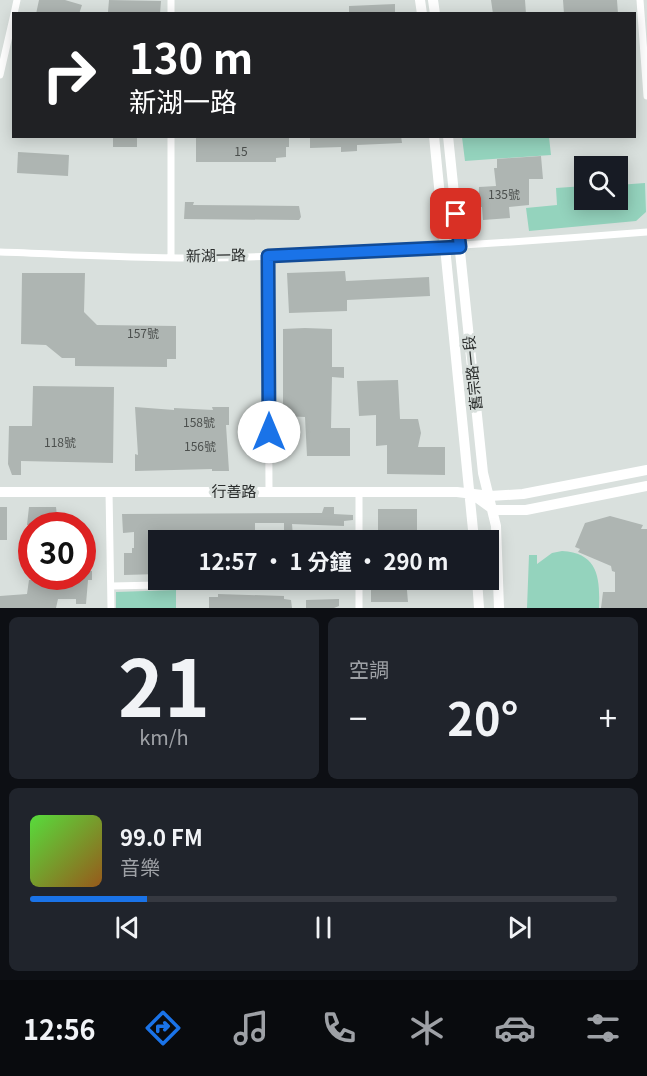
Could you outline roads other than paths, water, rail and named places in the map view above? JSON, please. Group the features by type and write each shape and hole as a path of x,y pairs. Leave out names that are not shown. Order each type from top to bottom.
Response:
{"main road":[{"name":"舊宗路一段","path":"435,138 473,530"},
{"name":"舊宗路一段","path":"448,138 483,473 494,510 499,608"},
{"name":"行善路","path":"0,492 523,494 647,470"},
{"path":"469,492 494,510 526,510 647,486"},
{"path":"478,590 479,608"}],"street":[{"path":"640,0 647,96"},
{"path":"0,75 12,23"},
{"path":"171,138 171,257"},
{"name":"新湖一路","path":"0,252 171,257 268,256 460,247 647,232"},
{"path":"268,256 269,492"},
{"path":"109,491 111,608"},
{"path":"358,492 359,530"},
{"path":"111,586 148,585"},
{"path":"359,590 359,608"}]}
